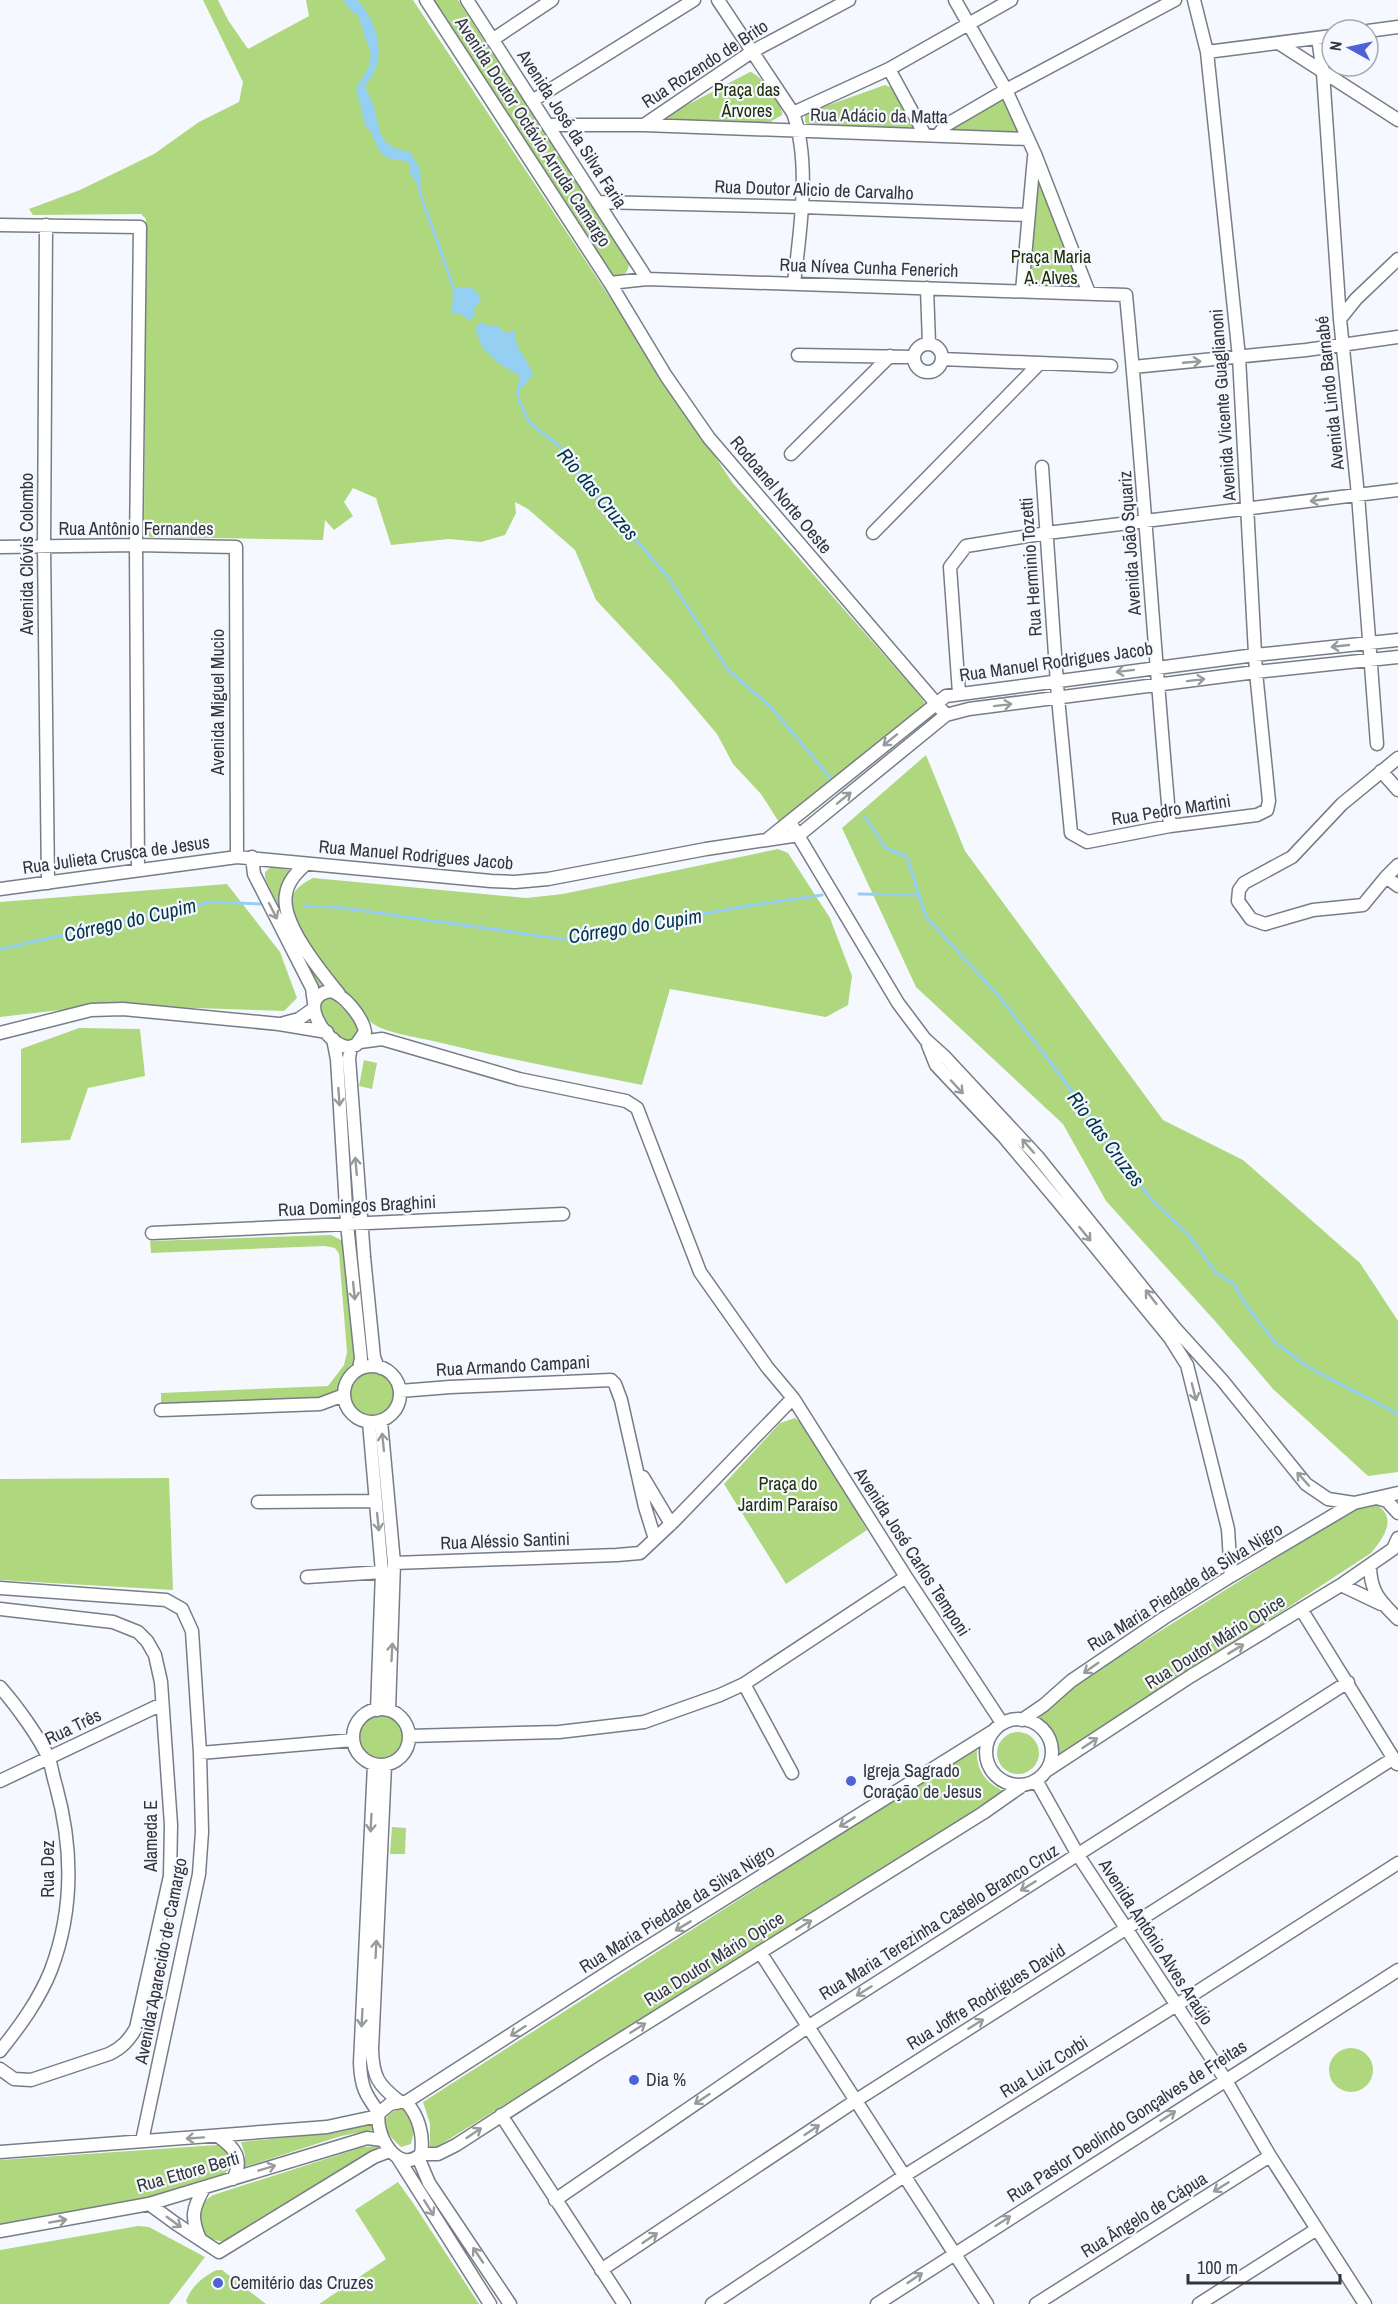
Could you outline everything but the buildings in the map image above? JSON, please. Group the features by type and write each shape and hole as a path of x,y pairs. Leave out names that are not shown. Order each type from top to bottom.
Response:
{"street":[{"name":"Avenida Doutor Octávio Arruda Camargo","path":"426,0 610,283"},
{"name":"Avenida José da Silva Faria","path":"467,0 647,279"},
{"path":"492,40 552,0"},
{"path":"532,101 694,0"},
{"path":"718,0 794,113 800,132 802,207 794,283"},
{"name":"Rua Rozendo de Brito","path":"644,125 753,51 849,0"},
{"path":"955,0 1006,90 1035,154 1089,293"},
{"path":"794,113 889,69 1011,0"},
{"path":"889,69 932,135 1006,90 1175,0"},
{"name":"Avenida Vicente Guaglianoni","path":"1194,0 1207,52 1239,357 1256,672 1269,801 1267,810"},
{"path":"1380,29 1398,27"},
{"path":"1207,52 1318,38"},
{"name":"Avenida Lindo Barnabé","path":"1318,38 1320,52"},
{"path":"1280,44 1320,71"},
{"name":"Avenida Lindo Barnabé","path":"1323,78 1342,344 1358,495 1377,744"},
{"path":"1331,78 1398,120"},
{"name":"Rua Adácio da Matta","path":"548,125 644,125 1028,139"},
{"path":"1022,291 1035,154"},
{"name":"Rua Doutor Alicio de Carvalho","path":"598,202 1028,215"},
{"path":"0,225 140,227 136,545 138,870"},
{"name":"Avenida Clóvis Colombo","path":"46,225 44,547 48,883"},
{"path":"1340,319 1356,298 1398,259"},
{"name":"Rua Nívea Cunha Fenerich","path":"610,283 647,279 1126,295"},
{"name":"Rodoanel Norte Oeste","path":"610,283 666,376 710,438 945,715"},
{"path":"927,288 929,344"},
{"name":"Avenida João Squariz","path":"1126,295 1147,522 1156,667 1170,826"},
{"path":"1133,368 1398,337"},
{"path":"929,344 939,349 942,359 937,369 926,373 917,367 913,357 918,347 929,344"},
{"path":"798,355 913,357"},
{"path":"791,454 891,356"},
{"path":"942,359 1111,366"},
{"path":"873,534 1039,364"},
{"name":"Rua Herminio Tozetti","path":"1042,467 1058,698 1071,833 1079,838"},
{"path":"959,693 950,567 966,546 1047,532 1248,510 1398,490"},
{"name":"Rua Antônio Fernandes","path":"0,548 136,545 236,547"},
{"name":"Avenida Miguel Mucio","path":"236,547 237,857"},
{"name":"Rua Manuel Rodrigues Jacob","path":"768,839 946,696 1156,667 1398,640"},
{"name":"Rua Manuel Rodrigues Jacob","path":"237,857 514,882 617,867 799,835 945,715 969,709 1158,684 1398,657"},
{"path":"1398,758 1342,804 1292,857 1244,883 1239,890 1238,901 1251,919 1272,923 1312,910 1363,905 1398,865"},
{"path":"1381,771 1398,790"},
{"name":"Rua Pedro Martini","path":"1079,838 1087,842 1170,826 1257,815 1267,810"},
{"path":"789,822 799,835 898,1003 925,1039 1037,1156 1174,1327 1222,1380 1306,1484 1328,1499 1354,1503"},
{"name":"Rua Julieta Crusca de Jesus","path":"0,889 237,857"},
{"path":"252,857 254,874 312,988 318,1022 342,1046 382,1039"},
{"path":"306,864 298,871 286,891 287,911 310,960 362,1021 382,1039"},
{"path":"1386,877 1398,886"},
{"path":"279,1024 299,1019 314,1006 316,998 325,992 339,994"},
{"path":"0,1033 91,1010 123,1009 279,1024 330,1036"},
{"path":"362,1021 365,1032 355,1044 348,1058 374,1357 377,1365 390,1373 398,1382 400,1391 395,1410 375,1421 359,1419 346,1405 344,1395 346,1385 359,1369 370,1366 381,1368"},
{"path":"330,1036 337,1059 347,1224 361,1358 359,1369"},
{"name":"Avenida José Carlos Temponi","path":"382,1039 519,1079 626,1101 638,1108 700,1272 767,1367 793,1398 997,1727"},
{"path":"925,1039 936,1065 1004,1136 1170,1338 1187,1365 1228,1529 1231,1576"},
{"name":"Rua Domingos Braghini","path":"152,1233 563,1214"},
{"name":"Rua Armando Campani","path":"400,1391 450,1386 611,1380 621,1400 645,1507 655,1539"},
{"path":"161,1410 320,1404 344,1395"},
{"name":"Rua Aléssio Santini","path":"394,1563 617,1555 640,1552 671,1524 793,1398"},
{"path":"375,1421 376,1501 382,1572 383,1710"},
{"path":"375,1421 394,1563 383,1710"},
{"name":"Rua Armando Campani","path":"637,1466 671,1524"},
{"name":"Rua Maria Piedade da Silva Nigro","path":"1022,1720 1071,1682 1164,1618 1231,1576 1354,1503 1398,1493"},
{"path":"1376,1497 1387,1501 1398,1513"},
{"path":"258,1502 376,1501"},
{"name":"Rua Doutor Mário Opice","path":"1046,1771 1191,1676 1341,1585 1393,1549 1398,1538"},
{"path":"1370,1565 1370,1583 1374,1592 1398,1620"},
{"path":"307,1577 382,1572"},
{"path":"409,1736 559,1732 644,1722 744,1684 906,1577"},
{"path":"1341,1585 1385,1605"},
{"name":"Avenida Aparecido de Camargo","path":"0,1588 166,1600 182,1609 192,1631 200,1753 202,1832 200,1874 142,2141"},
{"name":"Alameda E","path":"0,1609 113,1622 138,1632 147,1641 155,1655 162,1704 171,1825 170,1876 136,2028 126,2043 110,2054 31,2080 14,2079 0,2068"},
{"path":"1301,1609 1396,1762"},
{"name":"Rua Maria Terezinha Castelo Branco Cruz","path":"555,2200 809,2026 1347,1682"},
{"path":"744,1684 792,1773"},
{"name":"Rua Dez","path":"0,1688 25,1720 48,1759 68,1838 69,1868 66,1910 51,1970 18,2029 0,2051"},
{"name":"Rua Três","path":"0,1781 162,1704"},
{"path":"383,1710 399,1716 406,1725 409,1736 408,1746 403,1755 395,1762 379,1765 364,1760 353,1740 354,1729 359,1720 367,1713 383,1710"},
{"path":"1013,1719 1022,1720 1037,1724 1046,1734 1051,1747 1050,1761 1046,1771 1036,1780 1023,1785 1011,1784 999,1779 990,1770 986,1758 986,1745 997,1727 1013,1719"},
{"name":"Rua Maria Piedade da Silva Nigro","path":"403,2102 997,1727"},
{"path":"200,1753 353,1740"},
{"name":"Rua Joffre Rodrigues David","path":"601,2271 855,2101 1396,1762"},
{"path":"379,1765 373,2069 382,2089 403,2102 415,2113 420,2125 423,2145 420,2156 429,2183 510,2304"},
{"path":"379,1765 360,2062 364,2093 379,2115"},
{"name":"Avenida Antônio Alves Araújo","path":"1036,1780 1078,1855 1125,1930 1225,2079 1270,2156 1365,2304"},
{"name":"Rua Doutor Mário Opice","path":"420,2156 438,2154 456,2145 983,1813 1023,1785"},
{"name":"Rua Luiz Corbi","path":"712,2304 904,2176 1398,1863"},
{"path":"760,1952 987,2304"},
{"name":"Rua Pastor Deolindo Gonçalves de Freitas","path":"877,2304 1398,1970"},
{"path":"403,2102 390,2104 379,2115 378,2125 390,2150 490,2304"},
{"name":"Rua Ettore Berti","path":"0,2152 327,2127 379,2115"},
{"path":"501,2115 624,2304"},
{"path":"218,2136 231,2145 238,2158 237,2171 233,2179"},
{"name":"Rua Ettore Berti","path":"0,2230 149,2204 367,2138 390,2150"},
{"path":"390,2150 409,2160 420,2156"},
{"path":"149,2204 219,2252 374,2157 390,2150"},
{"name":"Rua Ângelo de Cápua","path":"1036,2304 1270,2156"},
{"path":"201,2240 194,2225 193,2215 204,2188"},
{"path":"1199,2304 1317,2229"}],"green space":[{"path":"203,0 218,0 228,20 248,49 309,16 306,0 413,0 732,482 914,689 925,703 920,709 806,803 779,822 761,794 733,764 717,734 673,682 596,600 575,550 528,509 515,502 516,513 505,535 481,542 449,539 391,545 376,498 353,488 344,502 353,516 334,530 325,520 323,540 150,537 144,531 146,219 141,214 33,215 29,209 80,190 154,154 199,122 239,102 243,82"},
{"path":"432,0 458,0 629,264 627,271 622,275 616,277 609,274"},
{"name":"Praça das Árvores","path":"750,72 760,78 770,90 782,115 770,122 760,124 665,122 666,116"},
{"path":"885,85 893,88 914,127 913,131 810,126 805,122 805,116 809,112"},
{"path":"1003,98 1020,134 950,135 949,129"},
{"name":"Praça Maria A. Alves","path":"1037,178 1080,282 1079,288 1033,286 1031,283 1033,179"},
{"path":"926,755 965,851 1163,1120 1243,1160 1360,1263 1398,1321 1398,1472 1368,1476 1273,1389 1106,1201 1063,1124 916,987 842,828"},
{"path":"778,849 788,853 830,918 852,976 848,1005 826,1017 670,989 642,1085 401,1034 372,1023 361,1014 331,978 299,925 292,903 299,887 313,878 526,898 563,894"},
{"path":"271,867 289,870 282,908 308,964 327,987 318,991 265,878 265,872"},
{"path":"227,884 280,952 297,998 284,1011 103,1005 0,1017 0,902"},
{"path":"332,997 357,1023 357,1037 346,1042 327,1026 319,1003 322,999"},
{"path":"79,1028 140,1029 145,1076 88,1088 70,1140 21,1143 21,1049"},
{"path":"364,1060 377,1063 372,1089 359,1086"},
{"path":"331,1235 343,1241 357,1362 354,1370 337,1392 328,1398 161,1404 161,1393 328,1386 344,1365 347,1352 339,1254 335,1248 325,1246 151,1253 150,1241"},
{"path":"371,1371 388,1378 395,1395 388,1412 371,1419 354,1412 347,1395 354,1378"},
{"name":"Praça do Jardim Paraíso","path":"795,1418 804,1426 823,1453 867,1530 786,1584 724,1484 780,1423"},
{"path":"169,1478 173,1590 0,1580 0,1479"},
{"path":"1370,1502 1379,1507 1387,1518 1386,1531 1371,1553 1055,1760 1055,1745 1050,1732 1041,1722 1027,1715 1363,1503"},
{"path":"381,1713 398,1720 405,1737 398,1754 381,1761 364,1754 357,1737 364,1720"},
{"path":"1018,1732 1026,1733 1033,1738 1038,1745 1038,1761 1033,1768 1026,1773 1018,1774 1010,1773 1003,1768 998,1761 997,1753 998,1745 1003,1738 1010,1733"},
{"path":"977,1747 978,1762 983,1775 993,1785 1007,1792 430,2151 430,2124 423,2102"},
{"path":"392,1827 406,1828 405,1854 390,1854"},
{"path":"1351,2048 1367,2054 1373,2070 1367,2086 1351,2092 1335,2086 1329,2070 1335,2054"},
{"path":"400,2108 409,2112 414,2131 411,2144 401,2147 390,2136 385,2126 387,2117"},
{"path":"370,2123 373,2130 341,2136 245,2167 245,2155 241,2142 340,2132"},
{"path":"217,2145 226,2151 231,2159 229,2168 221,2176 141,2200 0,2225 0,2160"},
{"path":"378,2146 228,2241 217,2241 209,2237 199,2225 200,2209 213,2195 363,2147"},
{"path":"398,2182 479,2304 319,2304 386,2259 355,2210"},
{"path":"138,2226 149,2227 205,2257 169,2304 0,2304 0,2250"},
{"name":"Cemitério das Cruzes","path":"222,2270 266,2304 188,2304 186,2301 194,2287 207,2275"}],"water":[{"path":"343,0 357,0 373,23 378,42 378,61 365,86 383,138 392,146 410,152 420,168 421,184 417,184 409,172 410,165 407,161 391,159 382,154 370,130 366,128 356,88 369,67 371,54 357,13 353,13"},
{"path":"453,287 471,288 476,291 481,300 473,310 476,315 470,320 460,314 452,313"},
{"path":"481,322 488,326 496,325 507,334 512,330 515,333 520,351 533,375 520,390 519,403 516,394 520,376 485,351 477,336 476,327"}],"waterway":[{"name":"Rio das Cruzes","path":"418,181 421,196 454,289"},
{"name":"Rio das Cruzes","path":"519,400 529,422 570,455 582,477 668,577 729,671 770,706 833,781"},
{"name":"Rio das Cruzes","path":"865,817 886,848 907,857 926,917 997,994 1151,1199 1190,1236 1215,1272 1234,1284 1246,1305 1274,1341 1306,1366 1398,1414"},
{"path":"859,894 919,895"},
{"name":"Córrego do Cupim","path":"305,906 336,907 562,939 822,895"},
{"name":"Córrego do Cupim","path":"0,949 212,902 260,904"}],"place":[{"name":"Igreja Sagrado Coração de Jesus","path":"851,1781"},
{"name":"Dia %","path":"634,2080"},
{"name":"Cemitério das Cruzes","path":"218,2283"}]}
